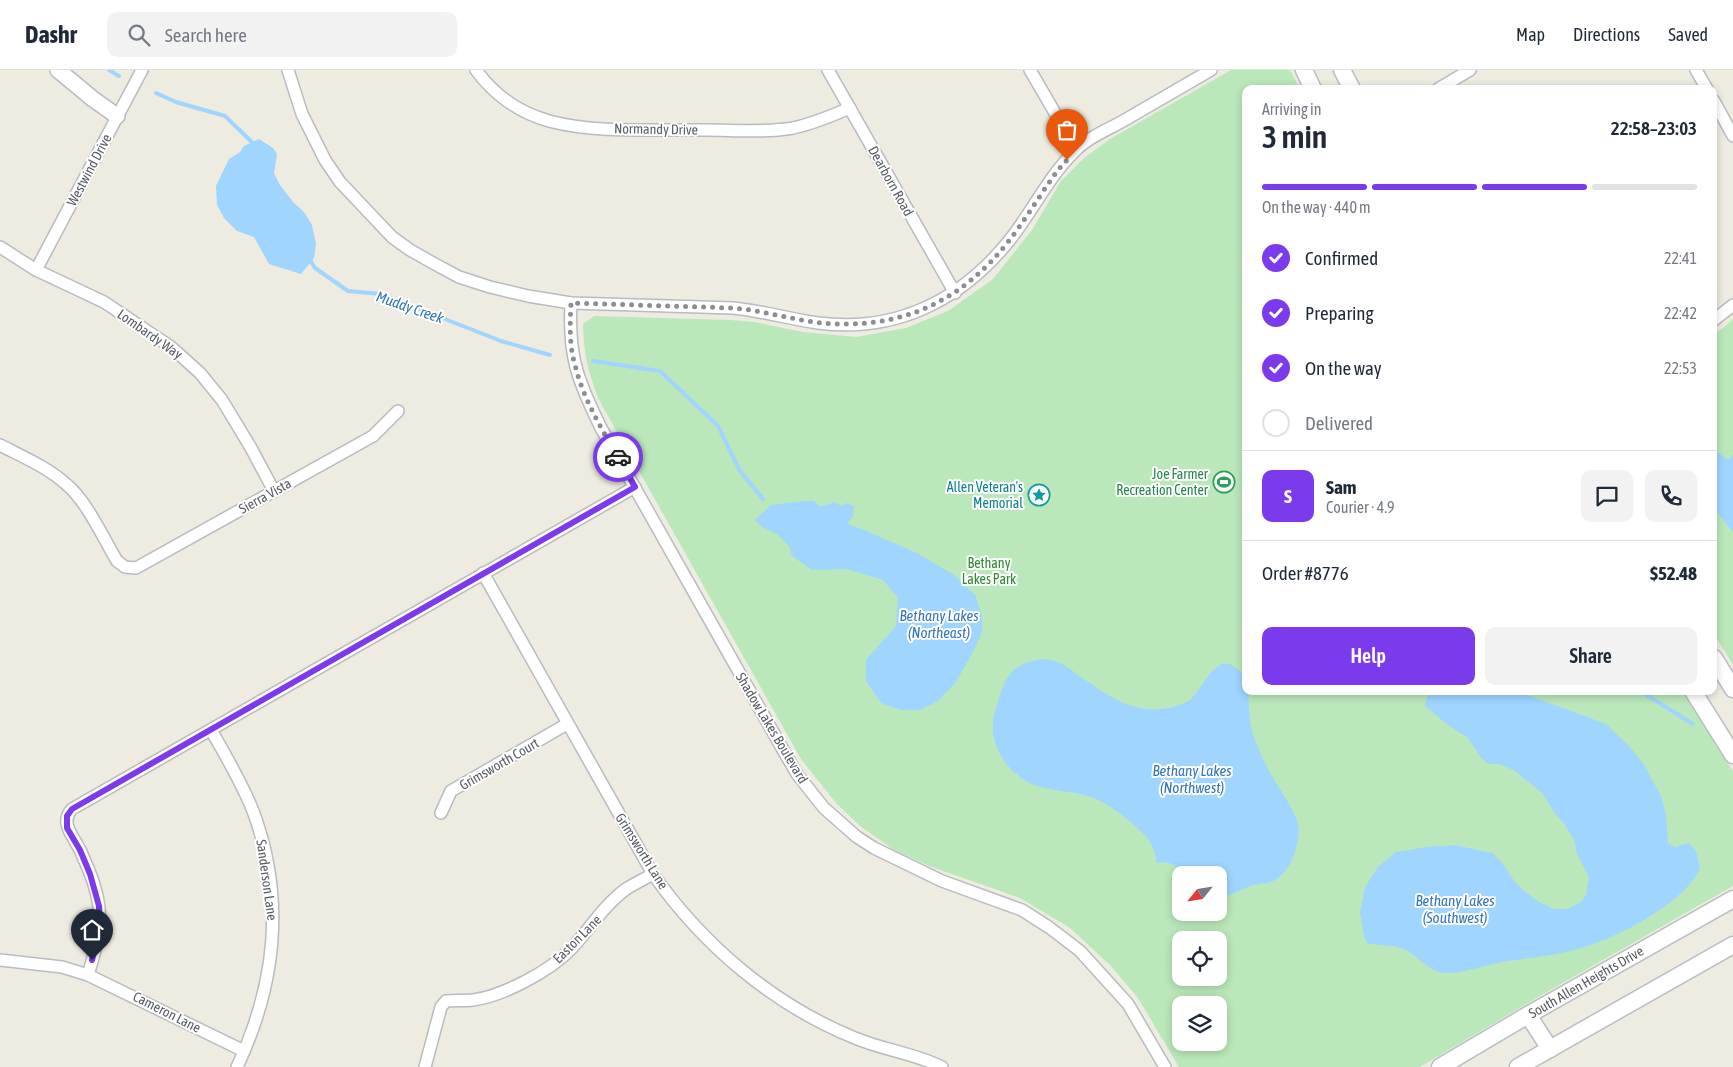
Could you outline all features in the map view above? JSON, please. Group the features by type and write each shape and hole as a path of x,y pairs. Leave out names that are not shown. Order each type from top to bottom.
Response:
{"main road":[{"path":"1304,70 1311,85"},
{"path":"1342,70 1350,85"},
{"path":"1717,663 1733,689"},
{"path":"1696,695 1733,755"},
{"name":"South Allen Heights Drive","path":"1440,1067 1733,899"},
{"path":"1518,1067 1733,945"},
{"path":"1528,1015 1550,1049"}],"street":[{"path":"58,70 117,116"},
{"name":"Westwind Drive","path":"36,270 142,70"},
{"path":"288,70 302,114 325,160 340,182 392,237 410,250 459,277 528,296 571,303 733,308 759,310 818,323 845,324 901,318 954,293 979,274 1008,241 1058,170 1076,149 1211,70"},
{"name":"Normandy Drive","path":"476,70 482,79 501,97 520,110 550,121 586,127 772,130 806,125 850,108"},
{"name":"Dearborn Road","path":"828,70 954,293"},
{"path":"1030,70 1076,149"},
{"path":"1445,85 1470,70"},
{"path":"1696,70 1705,85"},
{"path":"1718,121 1733,136"},
{"name":"Lombardy Way","path":"0,248 36,270 104,302 172,347 200,373 222,400 274,491"},
{"name":"Shadow Lakes Boulevard","path":"571,303 570,343 575,366 585,394 601,428 797,774 824,808 857,837 874,848 942,881 1022,910 1080,951 1128,1004 1165,1067"},
{"path":"1717,318 1733,305"},
{"name":"Sierra Vista","path":"0,445 42,466 67,484 82,503 117,561 125,567 136,568 373,436 398,411"},
{"path":"88,974 100,928 99,906 87,866 67,828 66,822 69,812 635,487"},
{"name":"Grimsworth Lane","path":"483,573 652,874 663,889 719,951 748,976 794,1007 854,1038 883,1048 921,1057 942,1067"},
{"name":"Grimsworth Court","path":"441,813 451,791 568,724"},
{"name":"Sanderson Lane","path":"211,730 252,809 263,843 272,902 273,935 270,969 261,1004 237,1067"},
{"name":"Easton Lane","path":"425,1067 441,1007 446,1000 473,1000 489,996 524,982 557,961 613,901 626,890 652,874"},
{"name":"Cameron Lane","path":"0,960 62,967 88,974 244,1051"}],"green space":[{"name":"Bethany Lakes Park","path":"1231,70 1290,70 1298,85 1242,85 1242,695 1686,695 1733,771 1733,886 1420,1067 1179,1067 1138,998 1111,966 1070,928 1020,898 929,866 894,850 860,826 836,803 801,759 599,400 587,363 583,324 594,316 730,320 754,322 803,332 856,337 906,328 948,311 993,279 1032,230 1061,181 1084,158 1110,139"},
{"path":"1733,319 1733,665 1717,639 1717,332"}],"water":[{"path":"259,139 273,148 277,154 274,173 280,185 293,202 304,212 312,225 316,244 314,258 301,274 269,264 254,237 237,231 224,218 217,205 216,186 229,159 240,152 244,146"},
{"path":"1717,452 1727,459 1731,458 1733,454 1733,532 1717,512"},
{"name":"Bethany Lakes (Northeast)","path":"814,501 819,506 834,502 841,506 847,503 854,506 853,516 847,524 919,554 954,575 975,595 982,616 982,632 956,682 938,701 920,710 901,710 881,703 866,681 866,660 896,626 898,598 883,580 847,569 812,570 792,556 789,546 777,534 762,527 755,520 771,505"},
{"name":"Bethany Lakes (Northwest)","path":"1044,659 1055,661 1065,665 1111,697 1144,709 1174,707 1190,700 1211,673 1223,664 1229,664 1239,670 1242,675 1242,695 1248,695 1250,722 1256,744 1297,821 1297,846 1285,871 1273,881 1254,885 1228,895 1228,866 1175,866 1173,864 1157,863 1154,850 1147,837 1116,810 1082,794 1040,787 1021,778 1000,754 993,734 993,724 995,711 1005,681 1014,670 1026,663"},
{"name":"Bethany Lakes (Southwest)","path":"1430,695 1528,695 1606,724 1629,746 1643,763 1661,796 1666,815 1668,843 1675,847 1689,843 1696,851 1700,868 1691,882 1678,896 1661,909 1622,932 1583,948 1558,954 1502,962 1467,971 1446,973 1433,970 1401,948 1367,943 1360,912 1365,887 1378,867 1396,852 1454,845 1492,853 1524,891 1539,902 1554,909 1567,909 1581,902 1586,895 1589,877 1577,854 1574,840 1542,793 1515,771 1500,764 1489,764 1481,758 1468,738 1448,725 1425,706 1427,697"}],"waterway":[{"name":"Muddy Creek","path":"109,70 119,76"},
{"name":"Muddy Creek","path":"156,93 176,102 225,116 256,146"},
{"name":"Muddy Creek","path":"310,260 315,268 348,291 381,294 501,341 550,355"},
{"name":"Muddy Creek","path":"593,361 660,371 718,426 740,471 763,499"},
{"name":"Muddy Creek","path":"1646,695 1693,724"}],"way so far":[{"path":"618,457 601,428 585,394 575,366 570,343 571,303 759,310 818,323 845,324 901,318 954,293 979,274 1008,241 1036,200 1067,160"}],"place":[{"name":"Joe Farmer Recreation Center","path":"1224,482"},
{"name":"Allen Veteran's Memorial","path":"1039,495"}],"route":[{"path":"92,960 100,928 99,906 90,874 80,850 67,828 67,816 72,809 635,487 618,457"}]}
